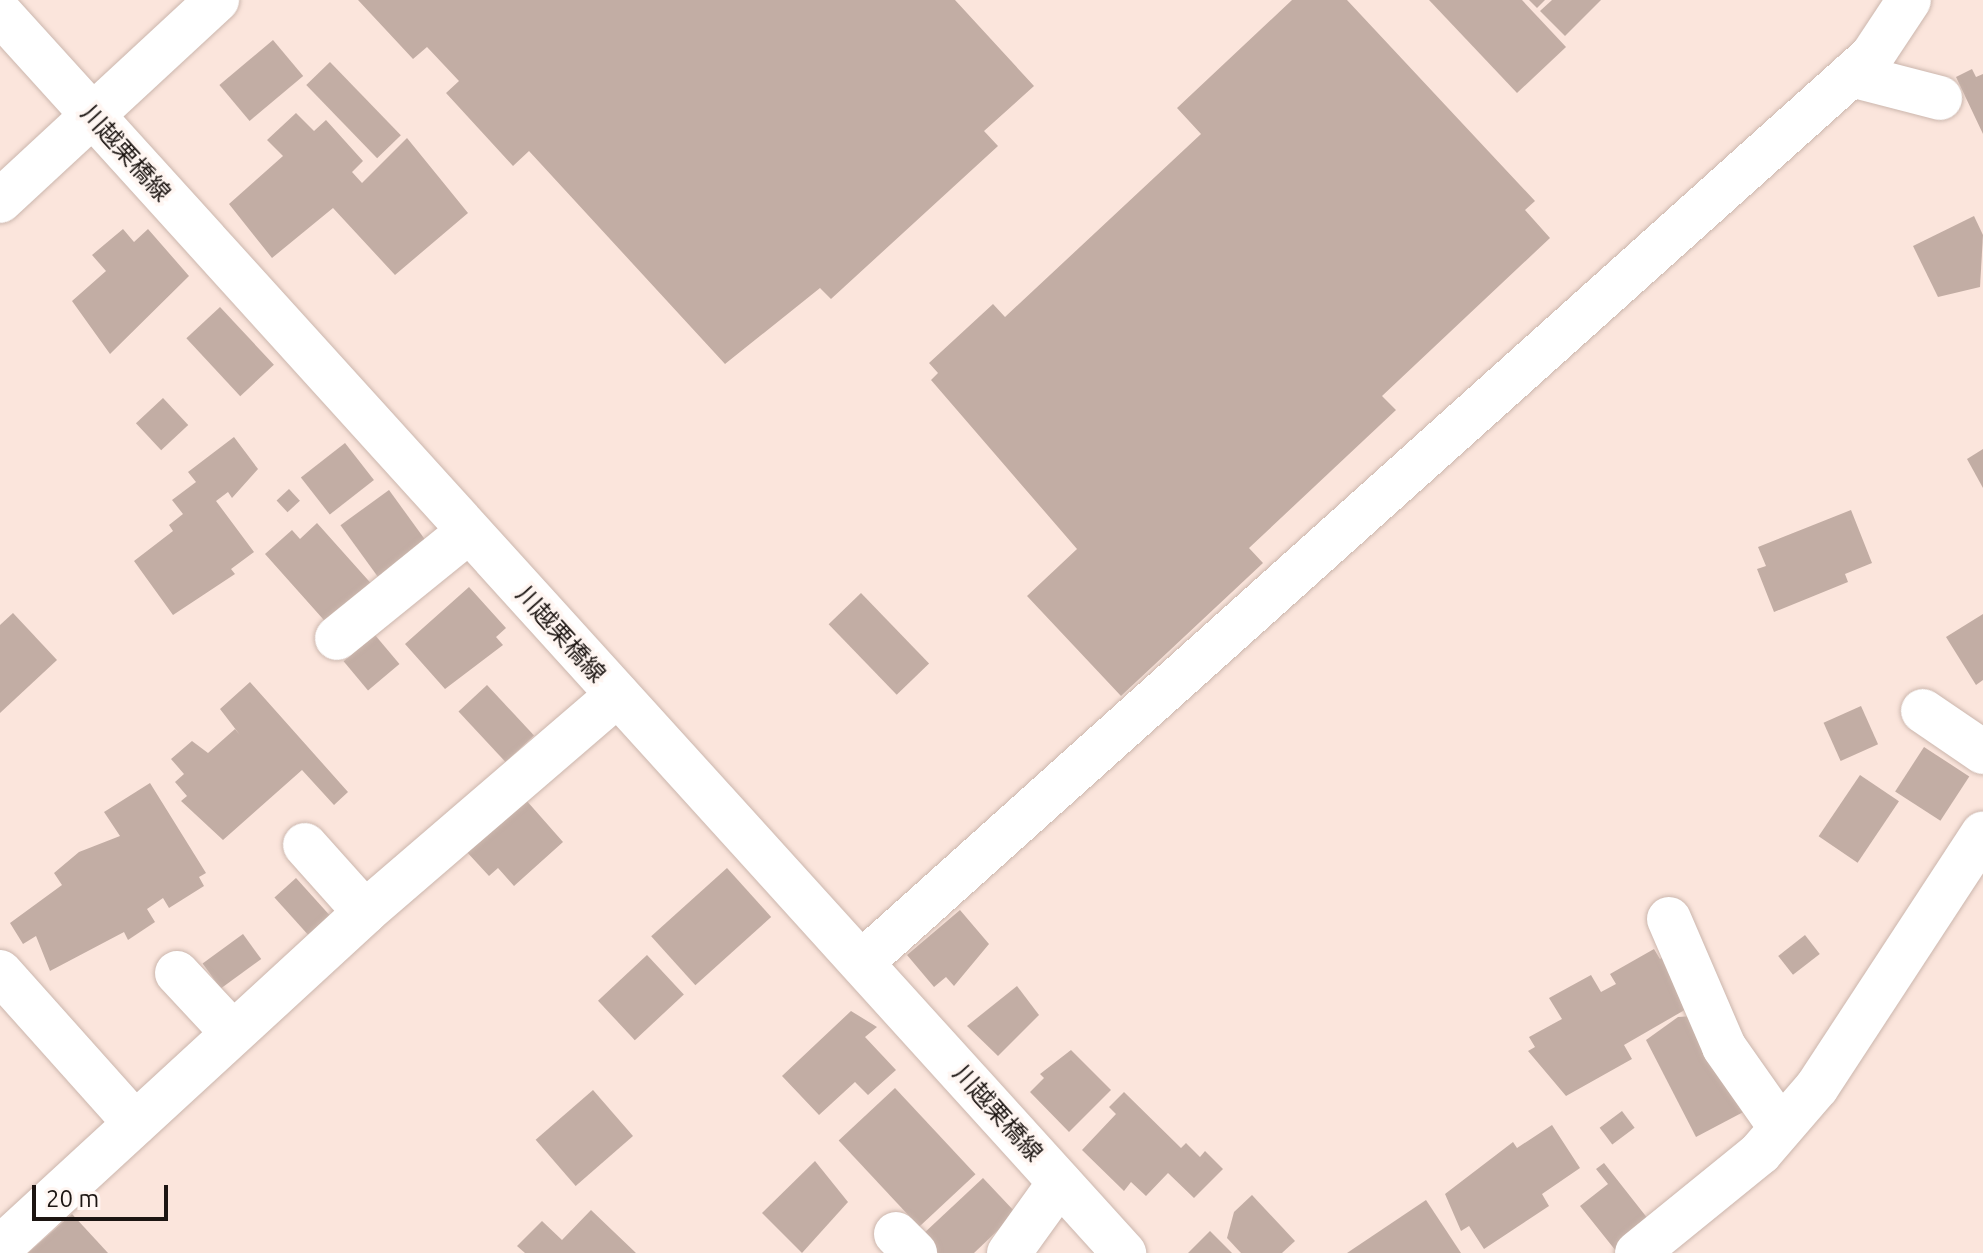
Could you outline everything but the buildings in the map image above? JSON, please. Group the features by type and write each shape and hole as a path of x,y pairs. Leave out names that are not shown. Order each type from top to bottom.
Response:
{"street":[{"path":"0,201 217,0"},
{"path":"862,962 1851,75 1909,0"},
{"name":"川越栗橋線","path":"0,13 1124,1253"},
{"path":"1851,75 1940,98"},
{"path":"337,638 468,532"},
{"path":"0,1248 365,912 617,695"},
{"path":"1923,711 1983,752"},
{"path":"1637,1253 1781,1128 1887,989 1983,833"},
{"path":"305,845 365,912"},
{"path":"1669,919 1724,1047 1781,1128"},
{"path":"0,972 135,1123"},
{"path":"177,973 233,1033"},
{"path":"1009,1253 1060,1182"}]}
